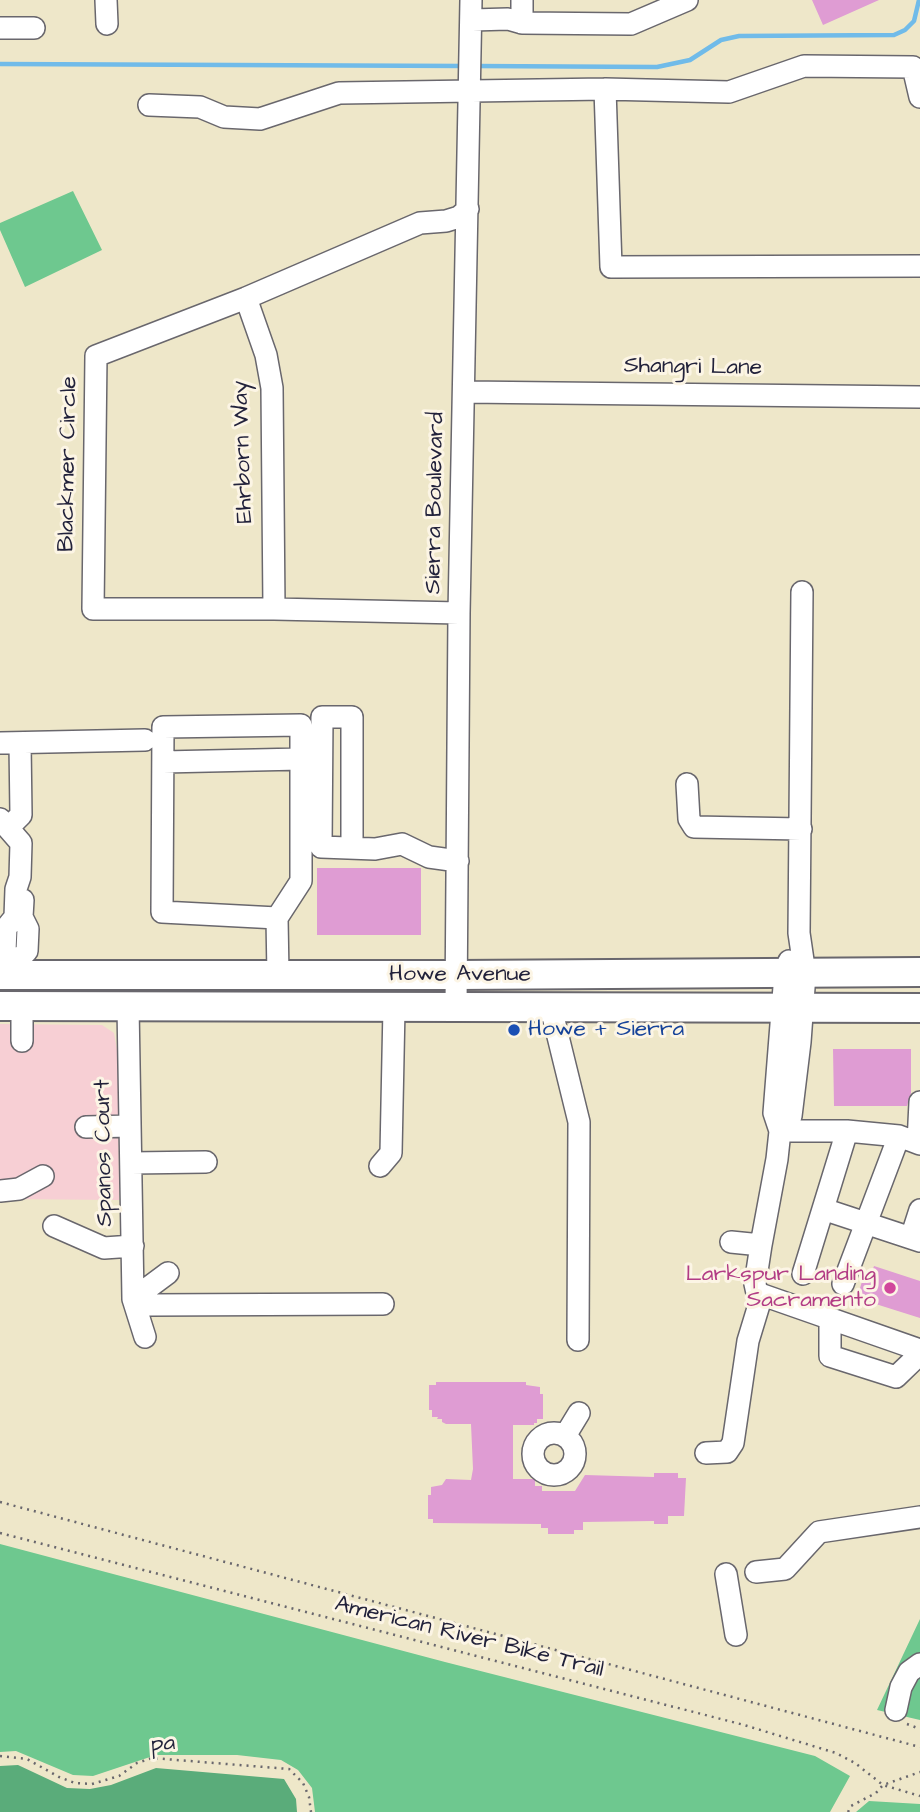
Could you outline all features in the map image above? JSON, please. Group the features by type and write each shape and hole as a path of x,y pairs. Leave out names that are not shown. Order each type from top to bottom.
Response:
{"main road":[{"name":"Howe Avenue","path":"9,986 279,975 920,972"},
{"path":"128,1006 153,993 254,994 279,975"},
{"name":"Howe Avenue","path":"9,986 128,1006 920,1008"}],"street":[{"path":"106,0 107,24"},
{"path":"522,0 522,23"},
{"path":"471,10 522,23 631,24 687,0"},
{"name":"Sierra Boulevard","path":"456,1008 459,613 471,10"},
{"path":"0,28 34,28"},
{"path":"149,105 200,107 224,117 260,118 339,93 471,75 605,89 729,92 804,66 913,67 920,97"},
{"path":"605,89 611,267 920,266"},
{"name":"Blackmer Circle","path":"459,613 93,609 96,356 246,298 420,223 446,221 459,217 468,209"},
{"name":"Ehrborn Way","path":"246,298 265,355 272,388 274,609"},
{"name":"Shangri Lane","path":"465,392 920,397"},
{"path":"802,592 799,933 793,1008 774,1113 780,1131 777,1159 755,1284 757,1293 831,1319 920,1352 896,1377 830,1356 831,1319"},
{"path":"352,848 352,717 323,717 321,847 375,849 401,844 429,857 458,861"},
{"path":"277,918 162,912 163,727 301,724 301,881 277,918 279,975"},
{"path":"22,1041 9,986 5,951 6,928 18,917 16,889 20,877 22,843 5,823 21,815 10,743 145,740"},
{"path":"163,762 301,760"},
{"path":"687,783 689,819 694,827 801,829"},
{"name":"Spanos Court","path":"128,1006 133,1299 145,1337"},
{"path":"380,1166 391,1153 394,1008"},
{"path":"551,1008 579,1122 578,1340"},
{"path":"843,1284 866,1223 912,1141 920,1102"},
{"path":"86,1127 130,1126"},
{"path":"780,1131 847,1131 912,1141"},
{"path":"803,1273 847,1131"},
{"path":"131,1163 206,1162"},
{"path":"1,1191 19,1189 43,1176"},
{"path":"823,1209 915,1239 920,1210"},
{"path":"54,1226 104,1248 133,1246"},
{"path":"731,1242 761,1245"},
{"path":"133,1299 168,1273"},
{"path":"706,1453 727,1452 733,1443 748,1341 762,1295"},
{"path":"133,1299 149,1305 383,1304"},
{"path":"565,1436 579,1413"},
{"path":"756,1572 785,1569 819,1532 920,1517"},
{"path":"726,1574 736,1635"},
{"path":"896,1710 908,1671 920,1664"}],"path":[{"path":"0,1502 920,1747"},
{"name":"American River Bike Trail","path":"0,1533 756,1728 836,1753 864,1769 883,1785 920,1796"},
{"name":"pa","path":"0,1756 27,1759 59,1777 75,1783 92,1784 119,1776 137,1763 162,1757 289,1769 303,1783 311,1812"},
{"path":"848,1812 851,1806 876,1793 883,1785 920,1772"}],"shaded area":[{"path":"0,1024 102,1025 114,1033 118,1056 119,1200 0,1199"}],"green space":[{"path":"73,191 102,250 25,287 0,230 0,223"},
{"path":"0,1544 445,1662 815,1756 850,1776 830,1812 315,1812 312,1788 298,1770 281,1760 237,1755 156,1755 93,1776 73,1775 16,1751 0,1752"},
{"path":"920,1619 920,1720 877,1710"},
{"path":"18,1765 67,1788 90,1789 111,1785 156,1768 284,1779 296,1799 297,1812 0,1812 0,1766"},
{"path":"869,1801 920,1804 920,1812 856,1812"}],"building":[{"path":"812,0 879,0 823,25"},
{"path":"317,868 421,868 421,935 317,935"},
{"path":"833,1049 911,1049 911,1093 907,1106 834,1106"},
{"name":"Larkspur Landing Sacramento","path":"874,1266 920,1281 920,1318 863,1300 863,1297 858,1295 863,1278 869,1280"},
{"path":"436,1382 526,1382 526,1385 540,1387 540,1394 543,1394 543,1419 537,1419 534,1425 513,1425 513,1479 535,1479 535,1486 542,1486 542,1491 575,1491 585,1475 654,1477 654,1473 678,1473 678,1478 686,1478 684,1516 668,1516 668,1524 654,1524 654,1521 583,1522 583,1530 574,1530 574,1534 548,1534 548,1528 541,1528 541,1524 433,1523 433,1519 428,1519 428,1495 431,1495 431,1487 442,1485 446,1479 471,1480 473,1469 471,1424 446,1424 442,1419 437,1419 438,1417 432,1417 432,1410 429,1410 429,1385 436,1385"}],"waterway":[{"path":"476,66 657,67 690,60 721,40 739,36 894,35 905,30 914,21 919,0"},
{"path":"0,64 464,66"}],"place":[{"name":"Howe + Sierra","path":"514,1030"},
{"name":"Larkspur Landing Sacramento","path":"890,1288"}]}
